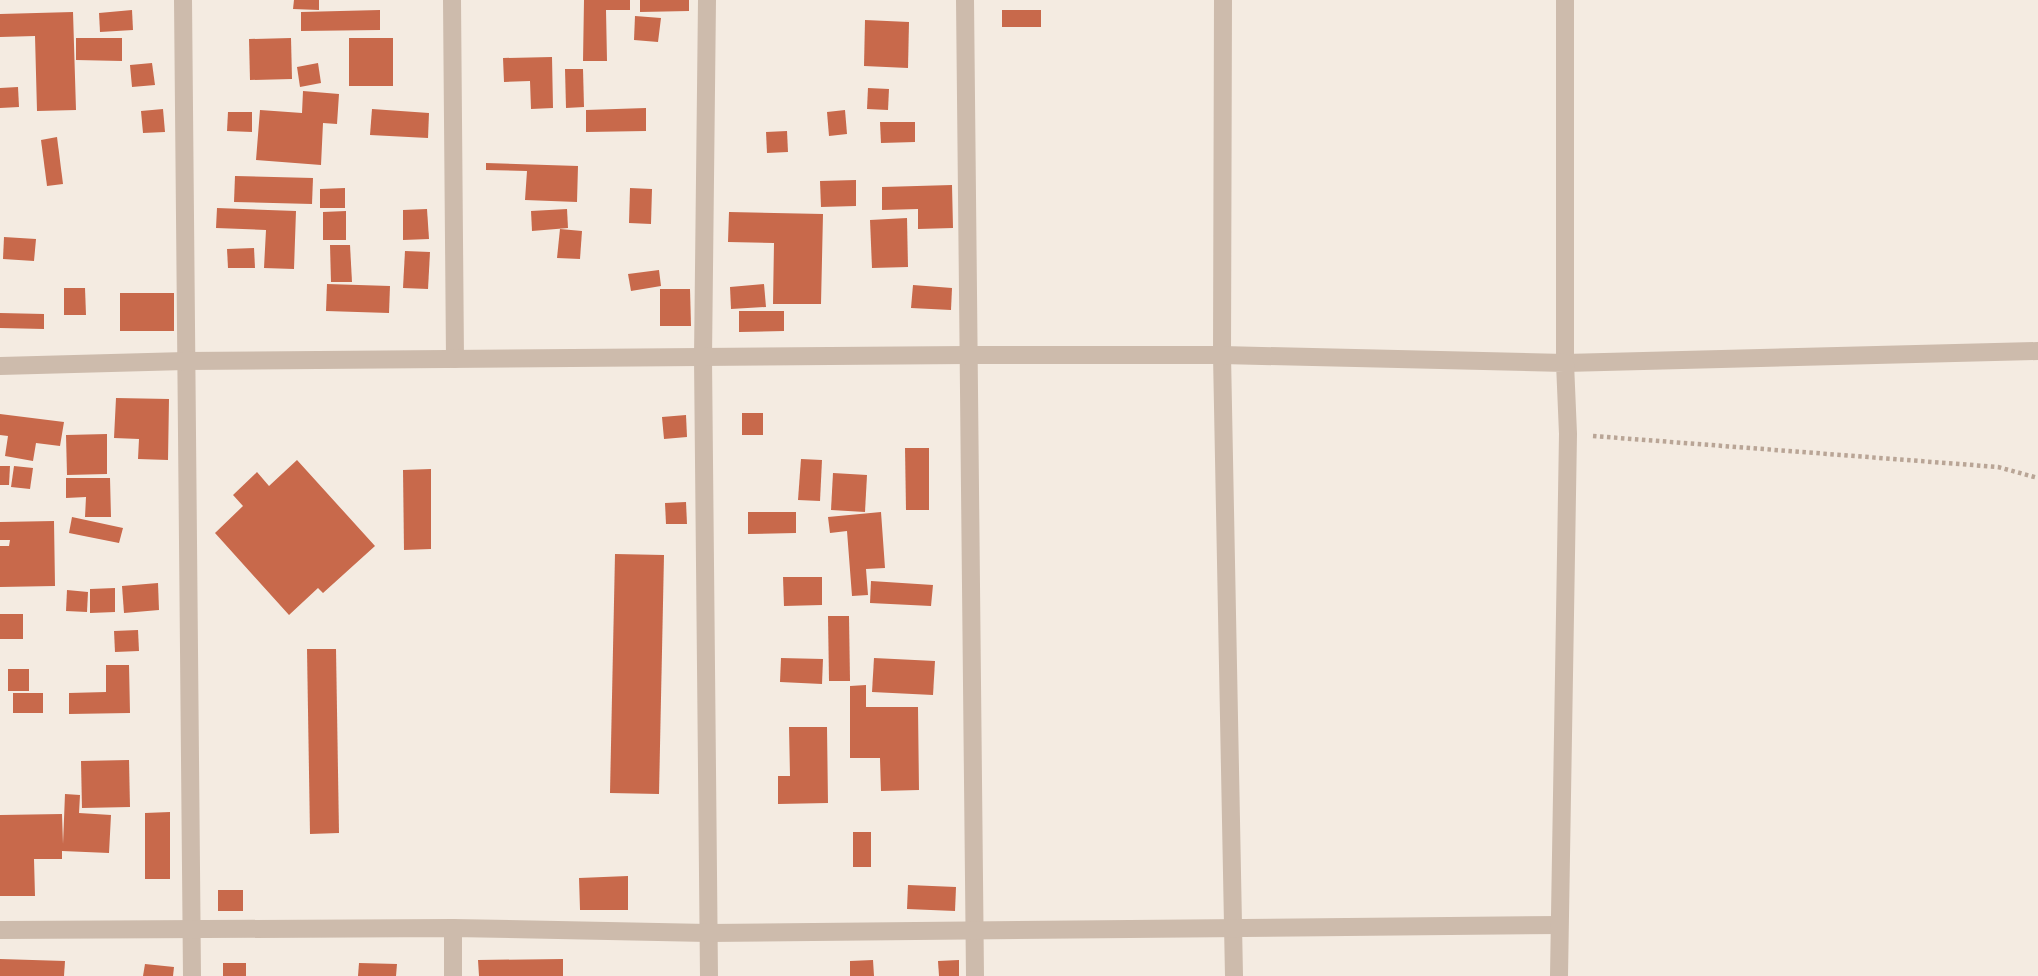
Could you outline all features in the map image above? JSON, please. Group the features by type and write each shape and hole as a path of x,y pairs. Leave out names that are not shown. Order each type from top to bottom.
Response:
{"street":[{"path":"183,0 192,976"},
{"path":"452,0 455,359"},
{"path":"707,0 703,359 709,976"},
{"path":"965,0 975,976"},
{"path":"1223,0 1222,355 1234,976"},
{"path":"1559,976 1568,434 1565,363 1565,0"},
{"path":"0,366 185,361 967,355 1222,355 1565,363 2038,351"},
{"path":"0,930 453,928 708,933 1559,925"},
{"path":"453,928 453,976"}],"path":[{"path":"1568,434 1998,467 2038,478"}],"building":[{"path":"294,0 319,0 319,10 293,9"},
{"path":"584,0 630,0 630,10 606,10 607,61 583,61"},
{"path":"640,0 689,0 689,11 640,12"},
{"path":"132,10 133,30 100,32 99,13"},
{"path":"380,10 380,30 301,31 301,12"},
{"path":"1002,10 1041,10 1041,27 1002,27"},
{"path":"73,12 76,110 37,111 35,36 0,37 0,14"},
{"path":"635,16 661,18 658,42 634,40"},
{"path":"865,20 909,22 908,68 864,66"},
{"path":"76,38 122,38 122,61 76,60"},
{"path":"291,38 292,79 250,80 249,39"},
{"path":"349,38 393,38 393,86 349,86"},
{"path":"552,57 553,108 531,109 530,81 504,82 503,58"},
{"path":"152,63 155,85 132,87 130,65"},
{"path":"318,63 321,83 300,87 297,67"},
{"path":"565,69 583,69 584,107 566,108"},
{"path":"18,87 19,107 0,108 0,88"},
{"path":"868,88 889,89 888,110 867,109"},
{"path":"303,91 339,94 337,124 323,123 321,165 256,160 260,110 302,113"},
{"path":"646,108 646,131 586,132 586,110"},
{"path":"163,109 165,132 143,133 141,111"},
{"path":"372,109 429,113 428,138 370,135"},
{"path":"845,110 847,134 829,136 827,112"},
{"path":"228,112 252,112 252,132 227,131"},
{"path":"880,122 915,122 915,142 881,143"},
{"path":"787,131 788,152 767,153 766,132"},
{"path":"57,137 63,184 47,186 41,140"},
{"path":"486,163 578,166 577,202 525,200 527,171 486,170"},
{"path":"235,176 313,178 312,204 234,202"},
{"path":"856,180 856,206 821,207 820,181"},
{"path":"952,185 953,228 918,229 918,209 882,210 882,187"},
{"path":"345,188 345,208 320,208 320,189"},
{"path":"630,188 652,189 651,224 629,223"},
{"path":"217,208 296,211 294,269 264,268 266,230 216,228"},
{"path":"427,209 429,239 403,240 403,210"},
{"path":"567,209 568,228 532,231 531,211"},
{"path":"346,211 346,240 323,240 323,212"},
{"path":"729,212 823,214 821,304 773,304 774,243 728,242"},
{"path":"907,218 908,267 872,268 870,220"},
{"path":"560,229 582,231 580,259 557,258"},
{"path":"4,237 36,239 34,261 3,259"},
{"path":"330,245 350,245 352,282 331,282"},
{"path":"254,248 255,268 228,268 227,249"},
{"path":"405,251 430,252 428,289 403,288"},
{"path":"659,270 661,286 631,291 628,274"},
{"path":"327,284 390,286 389,313 326,311"},
{"path":"764,284 766,307 731,309 730,287"},
{"path":"913,285 952,288 951,310 911,308"},
{"path":"64,288 85,288 86,315 64,315"},
{"path":"660,289 690,289 691,326 660,326"},
{"path":"120,293 174,293 174,331 120,331"},
{"path":"739,311 784,311 784,331 739,332"},
{"path":"0,313 44,314 44,329 0,328"},
{"path":"116,398 169,399 168,460 138,459 139,439 114,438"},
{"path":"742,413 763,413 763,435 742,435"},
{"path":"0,414 64,422 60,446 36,443 33,461 5,456 8,436 0,435"},
{"path":"686,415 687,437 664,439 662,417"},
{"path":"107,434 107,474 67,475 66,435"},
{"path":"905,448 929,448 929,510 906,510"},
{"path":"801,459 822,460 820,501 798,500"},
{"path":"297,460 375,546 323,593 318,588 289,615 215,533 243,506 233,495 257,472 269,486"},
{"path":"0,466 10,466 9,485 0,485"},
{"path":"14,466 33,468 30,489 11,487"},
{"path":"431,469 431,549 404,550 403,470"},
{"path":"833,473 867,475 865,512 831,510"},
{"path":"66,478 110,478 111,517 85,517 86,497 66,498"},
{"path":"686,502 687,524 666,524 665,503"},
{"path":"748,512 796,512 796,533 748,534"},
{"path":"881,512 885,568 866,569 868,595 852,596 847,531 830,533 828,517"},
{"path":"72,517 123,528 119,543 69,533"},
{"path":"54,521 55,586 0,587 0,546 9,546 10,540 0,540 0,522"},
{"path":"615,554 664,555 659,794 610,793"},
{"path":"783,577 822,577 822,605 784,606"},
{"path":"871,581 933,585 931,606 870,603"},
{"path":"158,583 159,610 124,613 122,586"},
{"path":"115,588 115,612 90,613 90,589"},
{"path":"67,590 88,592 87,612 66,611"},
{"path":"0,614 23,614 23,639 0,639"},
{"path":"828,616 849,616 850,681 829,681"},
{"path":"138,630 139,651 115,652 114,631"},
{"path":"307,649 336,649 339,833 310,834"},
{"path":"781,658 823,659 822,684 780,682"},
{"path":"874,658 935,661 933,695 872,692"},
{"path":"106,665 129,665 130,713 69,714 69,693 106,692"},
{"path":"8,669 29,669 29,691 8,691"},
{"path":"866,685 866,707 918,707 919,790 881,791 880,758 850,758 850,686"},
{"path":"13,693 43,693 43,713 13,713"},
{"path":"789,727 827,727 828,803 778,804 778,776 790,776"},
{"path":"129,760 130,807 82,808 81,761"},
{"path":"65,794 80,795 79,813 111,815 109,853 62,851 62,859 34,859 35,896 0,896 0,815 62,814 63,844"},
{"path":"170,812 170,879 145,879 145,813"},
{"path":"853,832 871,832 871,867 853,867"},
{"path":"628,876 628,910 580,910 579,878"},
{"path":"908,885 956,887 955,911 907,909"},
{"path":"218,890 243,890 243,911 218,911"},
{"path":"0,959 65,961 64,976 0,976"},
{"path":"563,959 563,976 479,976 478,960"},
{"path":"873,960 874,976 850,976 850,961"},
{"path":"959,960 959,976 939,976 938,961"},
{"path":"223,963 246,963 246,976 223,976"},
{"path":"359,963 397,964 396,976 358,976"},
{"path":"145,964 174,967 173,976 143,976"}]}
